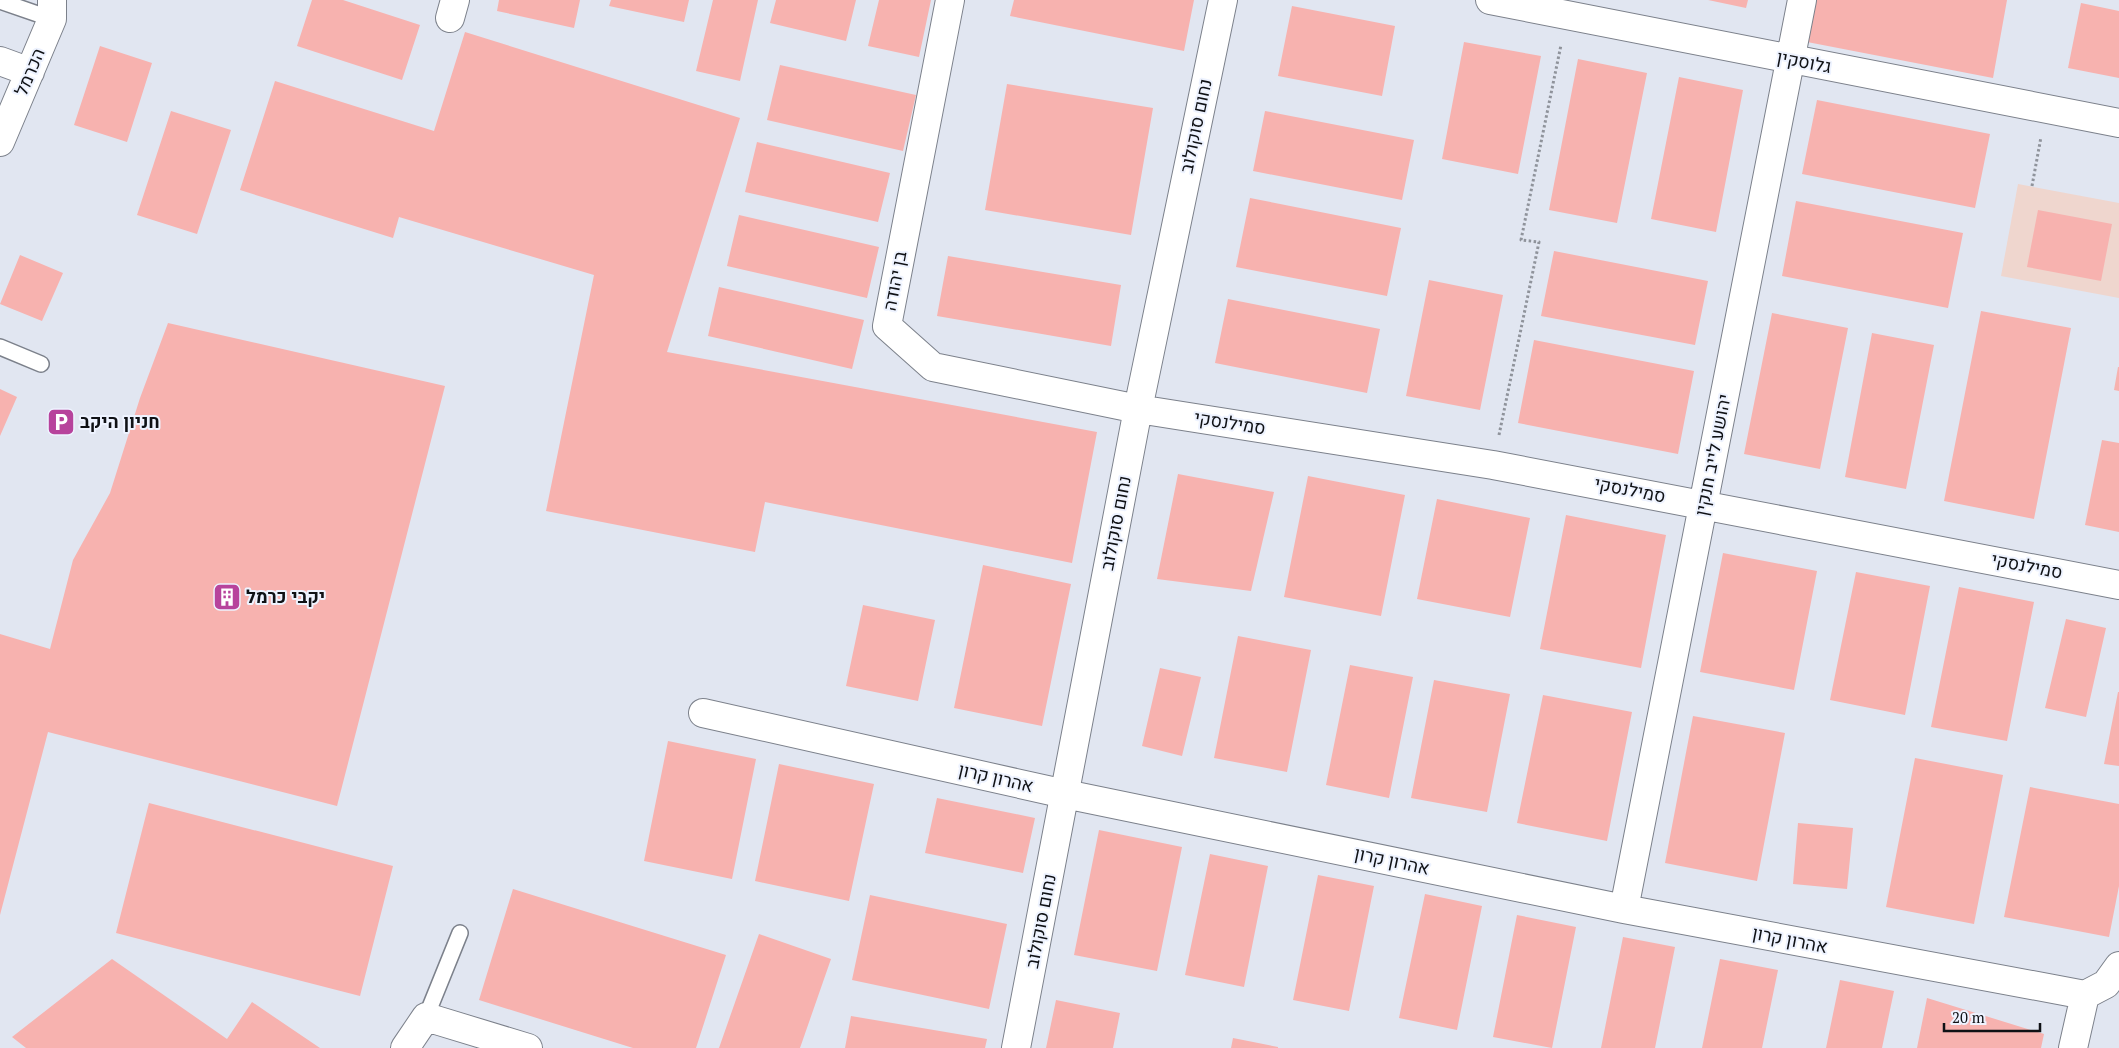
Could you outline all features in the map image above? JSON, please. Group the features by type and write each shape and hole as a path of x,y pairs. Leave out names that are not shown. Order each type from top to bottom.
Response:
{"street":[{"name":"בן יהודה","path":"950,0 887,326 933,367 1138,409"},
{"name":"נחום סוקולוב","path":"1016,1048 1138,409 1223,0"},
{"name":"גלוסקין","path":"1490,0 2119,123"},
{"name":"יהושע לייב חנקין","path":"1624,909 1802,0"},
{"name":"הכרמל","path":"0,142 30,72 52,9"},
{"path":"0,61 30,72"},
{"name":"סמילנסקי","path":"1138,409 1493,465 2119,585"},
{"name":"אהרון קרון","path":"702,713 1065,794 1624,909 2085,996"},
{"path":"2073,1048 2085,996 2106,984 2119,966"},
{"path":"405,1048 426,1017 528,1048"}],"lane":[{"path":"0,0 52,9"},
{"path":"0,347 40,364"},
{"path":"426,1017 460,933"}],"path":[{"path":"1493,465 1539,242 1521,240 1567,15"},
{"path":"2032,186 2046,108"}],"shaded area":[{"path":"2018,184 2119,203 2119,298 2001,276"}],"building":[{"path":"312,0 343,0 420,25 402,80 297,46"},
{"path":"499,0 580,0 574,28 497,11"},
{"path":"611,0 689,0 684,22 609,6"},
{"path":"713,0 758,0 740,81 696,71"},
{"path":"776,0 856,0 846,41 770,23"},
{"path":"879,0 931,0 919,57 868,46"},
{"path":"1014,0 1194,0 1184,51 1010,16"},
{"path":"1708,0 1748,0 1746,8"},
{"path":"1810,0 2007,0 1993,78 1802,41"},
{"path":"2081,3 2119,11 2119,78 2068,68"},
{"path":"1292,6 1395,26 1382,96 1278,76"},
{"path":"465,32 740,118 667,352 1097,432 1072,563 765,502 755,552 546,511 594,275 399,217 393,238 240,190 275,81 434,131"},
{"path":"1464,42 1541,56 1518,174 1442,159"},
{"path":"100,46 152,63 127,142 74,125"},
{"path":"1578,59 1647,73 1617,223 1549,210"},
{"path":"780,65 916,95 903,151 767,120"},
{"path":"1679,77 1743,90 1716,232 1651,219"},
{"path":"1007,84 1153,108 1131,235 985,210"},
{"path":"1817,100 1990,134 1975,208 1802,174"},
{"path":"171,111 231,130 197,234 137,215"},
{"path":"1265,111 1414,140 1402,200 1253,171"},
{"path":"757,142 890,173 878,222 745,192"},
{"path":"1250,198 1401,228 1387,296 1236,267"},
{"path":"1796,201 1963,233 1948,308 1782,276"},
{"path":"2038,210 2112,224 2101,281 2027,267"},
{"path":"739,215 879,247 867,298 727,266"},
{"path":"1554,251 1708,281 1695,345 1541,316"},
{"path":"20,255 63,273 42,321 0,304"},
{"path":"948,256 1121,285 1111,346 937,316"},
{"path":"1429,280 1503,295 1480,410 1406,396"},
{"path":"719,287 864,320 852,369 708,336"},
{"path":"1228,299 1380,329 1367,393 1215,363"},
{"path":"1981,311 2071,328 2034,519 1944,501"},
{"path":"1772,313 1848,328 1820,469 1744,454"},
{"name":"יקבי כרמל","path":"168,323 445,386 337,806 48,732 0,915 0,634 50,649 73,560 110,493 140,398"},
{"path":"1872,333 1934,345 1906,489 1845,477"},
{"path":"1534,340 1694,371 1678,454 1518,423"},
{"path":"2119,367 2119,391 2114,390"},
{"path":"0,389 17,397 0,436"},
{"path":"2102,440 2119,443 2119,532 2085,525"},
{"path":"1178,474 1274,492 1251,591 1157,579"},
{"path":"1308,476 1405,495 1381,616 1284,597"},
{"path":"1437,499 1530,518 1510,617 1417,599"},
{"path":"1566,515 1666,535 1641,668 1540,649"},
{"path":"1723,553 1817,571 1794,690 1700,672"},
{"path":"983,565 1071,584 1042,726 954,708"},
{"path":"1856,572 1930,586 1905,715 1830,700"},
{"path":"1959,587 2034,602 2007,741 1931,727"},
{"path":"863,605 935,620 918,701 846,686"},
{"path":"2066,619 2106,628 2086,717 2045,708"},
{"path":"1238,636 1311,650 1287,772 1214,758"},
{"path":"1350,665 1413,677 1389,798 1326,785"},
{"path":"1160,668 1201,677 1182,756 1142,746"},
{"path":"1434,680 1510,694 1487,812 1411,798"},
{"path":"2119,692 2119,766 2104,764"},
{"path":"1543,695 1632,712 1607,841 1517,823"},
{"path":"1693,716 1785,733 1757,881 1665,863"},
{"path":"668,741 756,759 732,879 644,861"},
{"path":"1915,758 2003,775 1974,924 1886,907"},
{"path":"779,764 874,784 849,901 755,881"},
{"path":"2030,787 2119,804 2119,886 2109,937 2004,917"},
{"path":"937,798 1035,818 1023,873 925,853"},
{"path":"149,803 393,866 360,996 116,933"},
{"path":"1798,823 1853,828 1847,889 1793,884"},
{"path":"1099,830 1182,847 1157,971 1074,955"},
{"path":"1210,854 1268,866 1244,987 1185,975"},
{"path":"1318,875 1374,886 1349,1011 1293,1000"},
{"path":"513,889 726,955 696,1048 633,1048 479,1000"},
{"path":"1425,894 1482,906 1457,1030 1399,1018"},
{"path":"870,895 1007,924 989,1009 852,980"},
{"path":"1517,915 1576,927 1552,1048 1493,1037"},
{"path":"759,934 831,959 800,1048 719,1048"},
{"path":"1623,937 1675,947 1655,1048 1601,1048"},
{"path":"112,959 227,1039 252,1002 320,1048 26,1048 12,1037"},
{"path":"1720,959 1778,970 1762,1048 1702,1048"},
{"path":"1840,980 1894,991 1882,1048 1826,1048"},
{"path":"1927,998 2044,1034 2041,1048 1917,1048"},
{"path":"1056,1000 1120,1013 1113,1048 1046,1048"},
{"path":"851,1016 987,1039 985,1048 845,1048"},
{"path":"1233,1038 1278,1047 1278,1048 1231,1048"}],"place":[{"name":"חניון היקב","path":"61,422"},
{"name":"יקבי כרמל","path":"227,597"}]}
